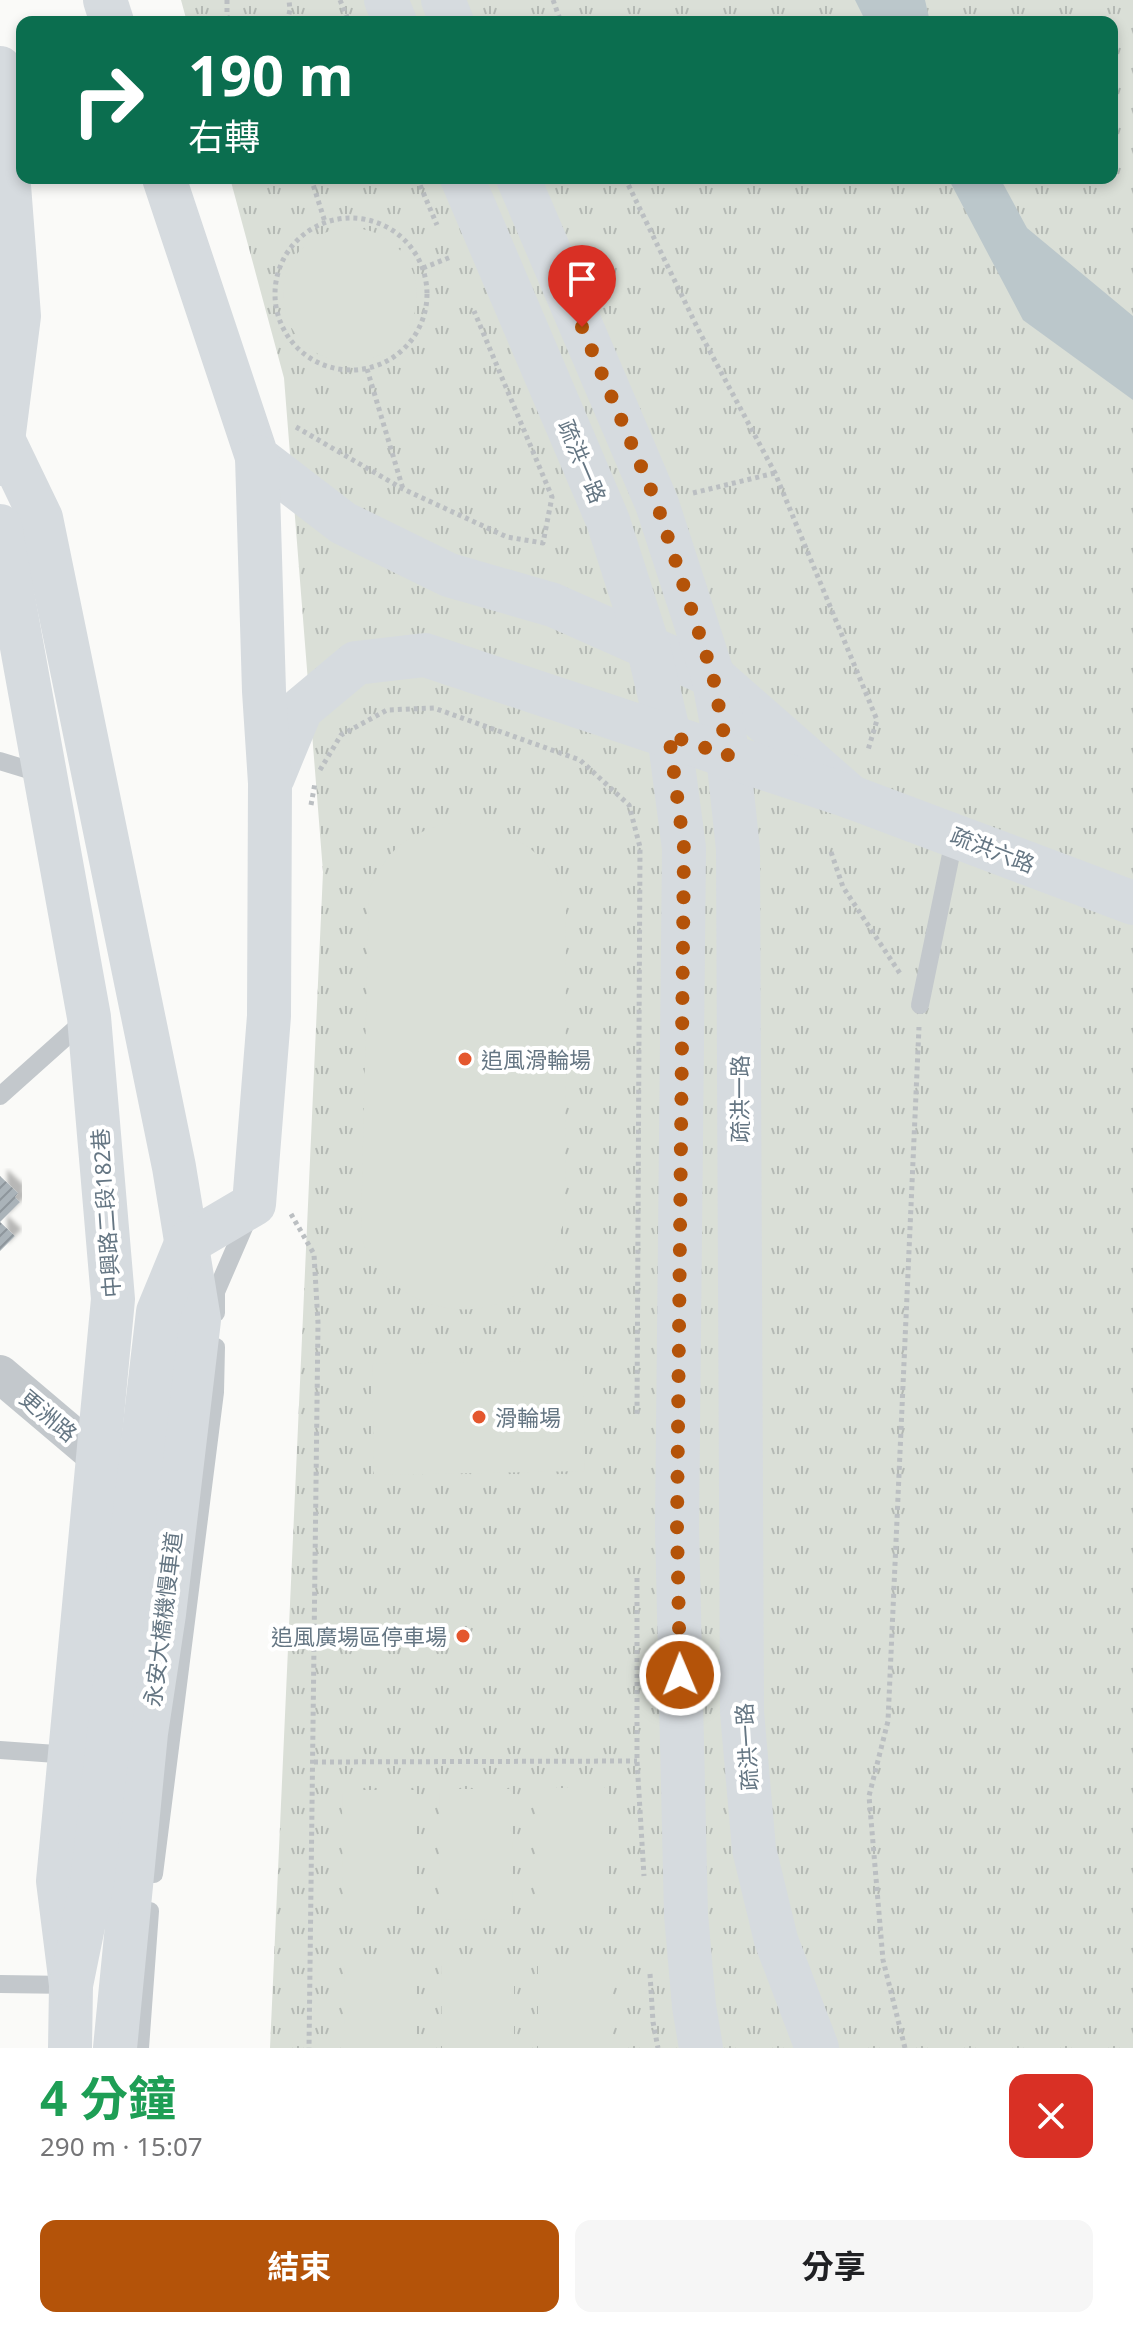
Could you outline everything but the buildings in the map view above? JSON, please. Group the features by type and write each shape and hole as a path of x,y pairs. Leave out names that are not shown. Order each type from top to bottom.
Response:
{"street":[{"path":"0,68 19,316 0,442 41,518 174,1167 199,1320 166,1599 146,1733 115,2048"},
{"path":"71,1985 92,1882 158,1312 186,1244 273,1202 269,1016 270,783 257,457 166,184"},
{"name":"疏洪一路","path":"465,184 608,521 648,646 669,735 684,848 677,1527 687,1930 701,2048"},
{"name":"疏洪一路","path":"521,184 657,504 713,676 728,756 738,849 742,1712 754,1849 776,1940 817,2048"},
{"path":"257,457 343,523 449,575 553,605 713,676"},
{"name":"中興路二段182巷","path":"0,526 89,1017 113,1299 58,1881 71,1985 70,2048"},
{"name":"疏洪六路","path":"270,783 301,709 356,663 425,655 851,797 1133,903"},
{"name":"疏洪六路","path":"713,676 851,797"},
{"name":"更洲路","path":"0,1374 98,1457"}],"lane":[{"path":"0,761 45,775"},
{"path":"920,1005 955,834"},
{"path":"0,1096 89,1017"},
{"name":"永安大橋機慢車道","path":"140,2048 152,1888 215,1392 216,1292 273,1202"},
{"path":"0,1750 70,1755"},
{"path":"0,1984 71,1985"}],"path":[{"path":"313,184 325,222"},
{"path":"420,184 439,230"},
{"path":"628,184 699,331 775,473 877,720 868,750"},
{"path":"344,218 364,219 383,225 414,250 423,268 427,304 422,322 401,353 385,363 367,369 326,367 299,350 280,325 274,294 280,264 291,246 306,232 325,222 344,218"},
{"path":"445,244 457,271"},
{"path":"423,268 451,257"},
{"path":"296,427 403,489 507,537 543,543 552,497 469,299"},
{"path":"367,369 403,489"},
{"path":"684,495 775,473"},
{"path":"310,808 315,779 341,735 387,710 434,708 580,760"},
{"path":"831,852 843,887 920,1005 888,1721 869,1796 883,1960 905,2048"},
{"path":"273,1202 291,1216 314,1254 318,1323 309,2048"},
{"path":"314,1762 637,1761"}],"green space":[{"path":"181,0 1133,0 1133,2048 270,2048 323,872 284,378 232,184 1118,184 1118,16 185,16"},
{"path":"350,228 376,233 397,248 412,269 417,295 412,321 397,342 376,357 350,362 324,357 303,342 288,321 283,295 288,269 303,248 324,233"},
{"name":"追風滑輪場","path":"446,823 491,829 519,841 542,860 554,876 566,908 565,1219 549,1259 531,1284 502,1302 481,1308 438,1306 398,1287 381,1272 368,1254 361,1231 369,889 383,864 399,846"},
{"name":"滑輪場","path":"583,1360 585,1471 374,1475 372,1364"},
{"path":"536,1788 609,1788 609,1919 536,1919"},
{"path":"439,1789 512,1789 513,1919 440,1920"},
{"path":"342,1790 415,1790 415,1921 343,1921"},
{"path":"538,1962 611,1962 611,2048 538,2048"},
{"path":"441,1963 514,1963 514,2048 442,2048"},
{"path":"344,1964 417,1964 417,2048 345,2048"}],"shaded area":[{"path":"855,0 925,0 929,16 863,16"},
{"path":"951,184 1003,184 1027,228 1133,316 1133,400 1023,320"}],"place":[{"name":"追風滑輪場","path":"465,1059"},
{"name":"滑輪場","path":"479,1417"},
{"name":"追風廣場區停車場","path":"463,1636"}],"route":[{"path":"582,327 657,504 713,676 728,756 669,735 684,848 677,1527 680,1675"}]}
